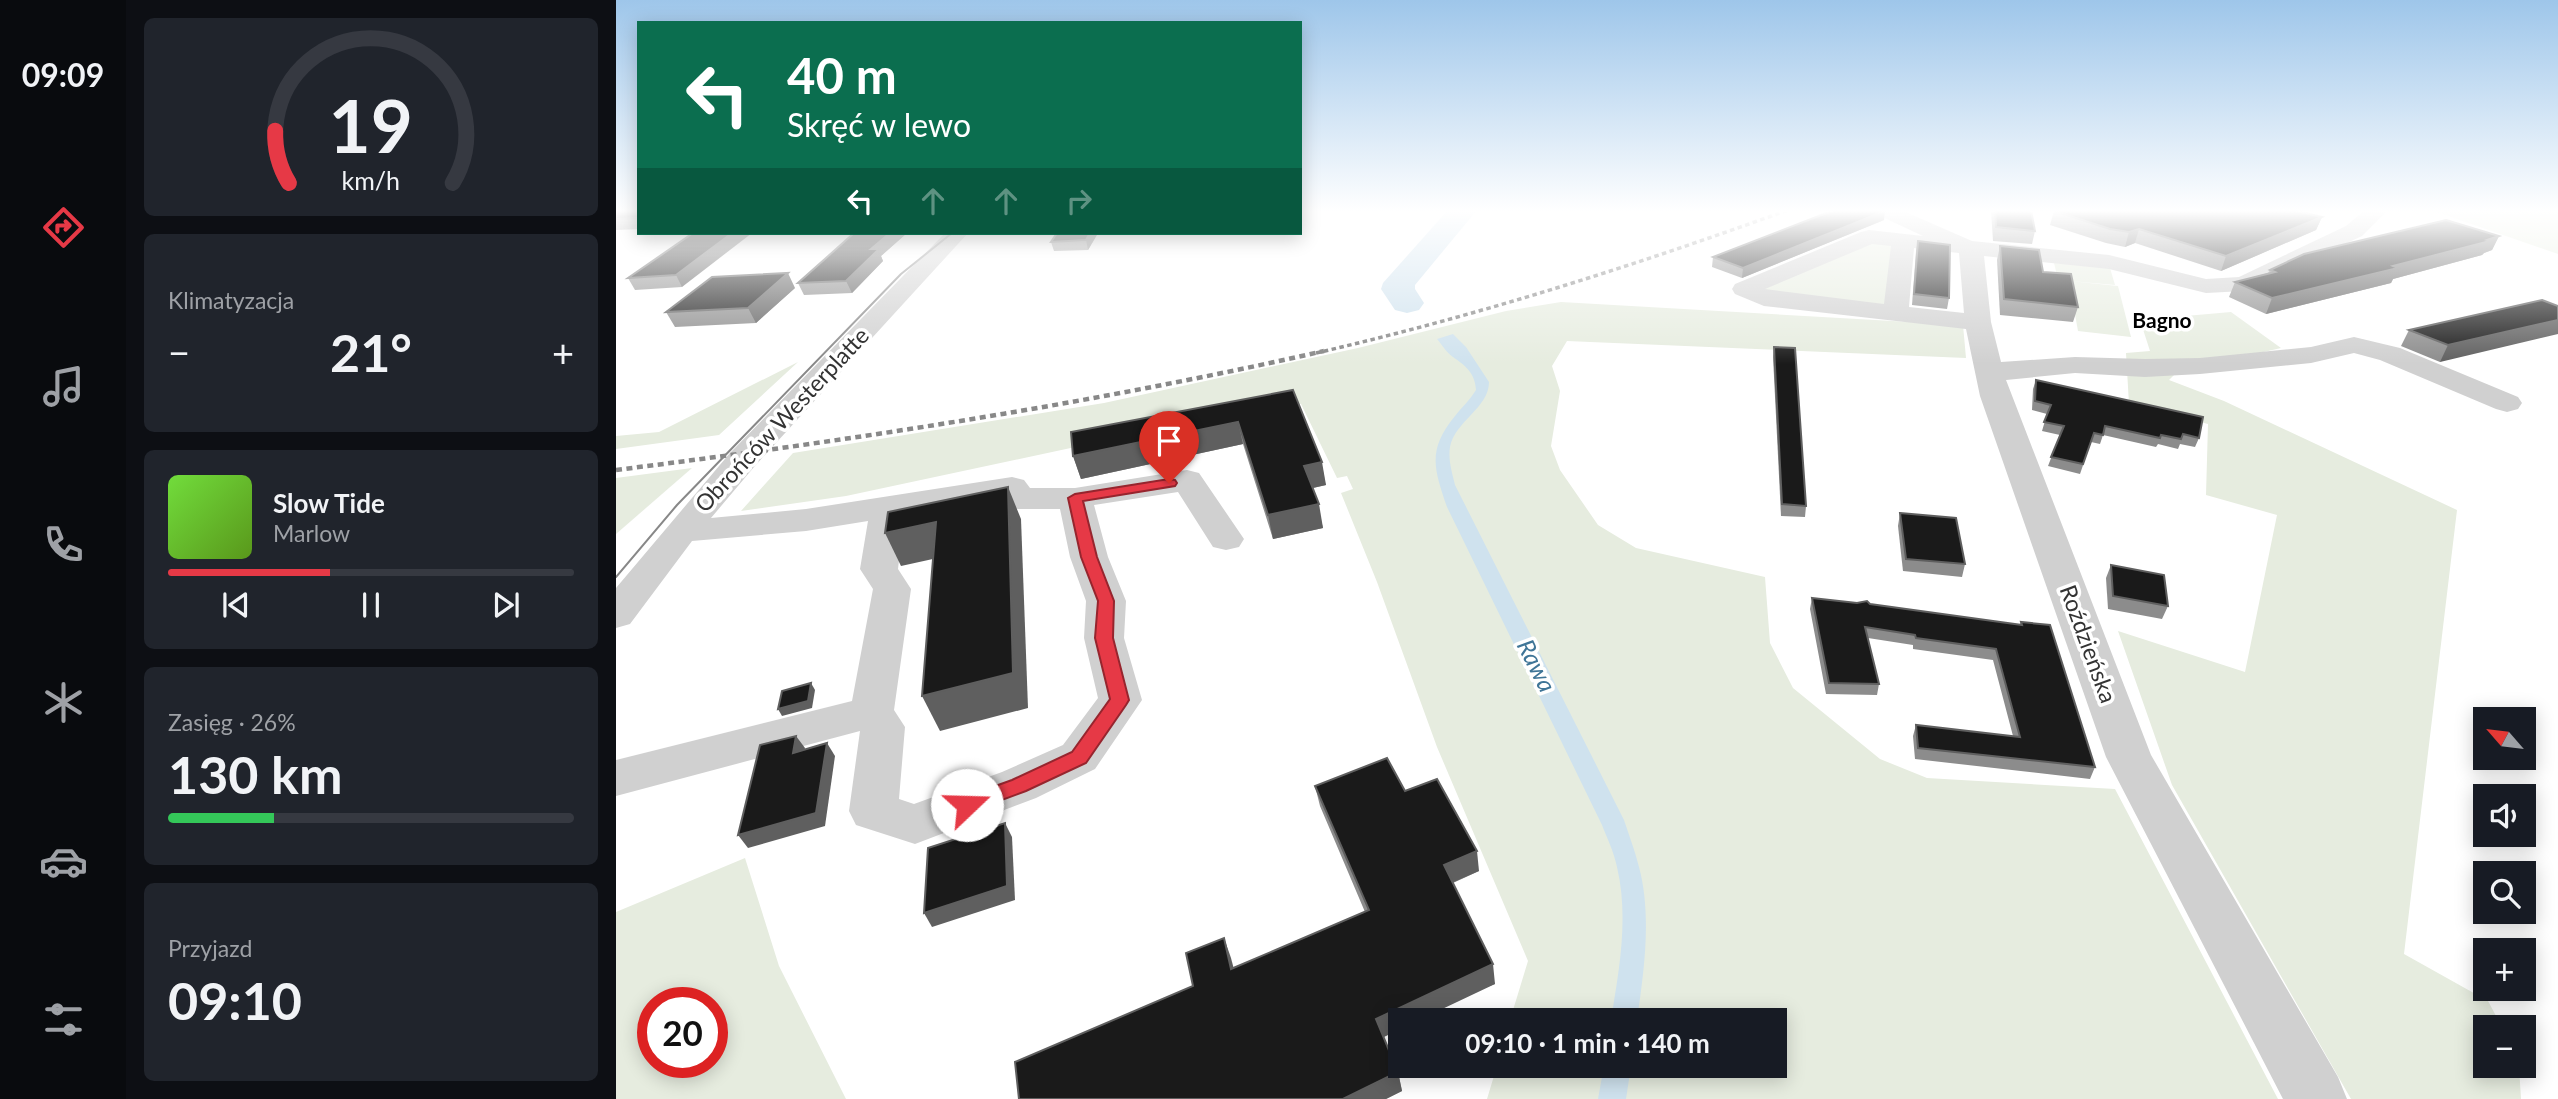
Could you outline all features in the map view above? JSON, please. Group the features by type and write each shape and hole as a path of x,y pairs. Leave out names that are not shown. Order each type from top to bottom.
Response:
{"street":[{"name":"Obrońców Westerplatte","path":"616,615 681,531 743,460 930,261"},
{"path":"1811,261 1744,289 1764,298 1978,322"},
{"path":"1896,313 1901,261"},
{"name":"Roździeńska","path":"1973,261 1978,322 1987,369 2129,757 2316,1099"},
{"path":"2102,261 2206,286 2244,284 2285,261"},
{"path":"1987,369 2006,371 2075,365 2145,368 2200,366 2311,355 2354,345 2390,354 2507,403"},
{"path":"681,531 806,520 1012,487 1018,499 1075,498 1187,480 1226,539"},
{"path":"888,506 879,569 892,589 872,712 883,727 873,811 915,824 1019,786 1079,757 1120,700 1104,638 1106,601 1089,557 1075,498"},
{"path":"616,778 872,712"}],"shaded area":[{"path":"1822,261 1891,261 1886,306 1761,293 1762,286"},
{"path":"2054,263 2110,268 2115,285 2070,281 2118,286 2131,337 2078,331 2069,281 2058,279"},
{"path":"1561,302 1963,325 1966,358 1567,341 1552,366 1560,391 1551,446 1560,470 1598,525 1636,548 1765,577 1770,643 1793,688 1880,759 1927,778 2115,789 2278,1099 1487,1099 1493,1078 1787,1078 1787,1008 1514,1008 1528,961 1437,747 1377,582 1341,493 1353,489 1347,476 1337,478 1301,404 1290,401 846,496 741,511 793,453 1104,403 1358,348 1506,311"},
{"path":"2231,312 2281,348 2177,372 2169,380 2224,401 2457,510 2404,954 2473,993 2473,1001 2488,1001 2496,1015 2473,1015 2473,1078 2520,1078 2521,1099 2351,1099 2172,785 2118,631 2245,672 2277,515 2206,495 2208,424 2129,404 2126,353 2150,351 2140,320"},
{"path":"798,362 719,435 616,449 616,436 659,432"},
{"path":"692,468 616,534 616,478"},
{"path":"745,858 779,966 846,1099 616,1099 616,912"}],"water":[{"path":"1453,334 1466,347 1489,382 1484,399 1458,430 1450,447 1455,485 1624,820 1637,861 1643,885 1646,924 1638,1008 1613,1008 1620,963 1622,905 1621,886 1612,851 1602,825 1447,507 1439,482 1436,460 1440,439 1476,390 1469,370 1437,339"},
{"path":"1602,1078 1629,1078 1626,1099 1598,1099"}],"building":[{"path":"652,261 694,261 676,275 628,278"},
{"path":"822,261 866,261 846,281 798,283"},
{"path":"1725,261 1760,261 1743,268"},
{"path":"1916,261 1950,261 1949,298 1914,294"},
{"path":"2001,261 2041,261 2043,272 2071,274 2078,307 2004,299"},
{"path":"2289,261 2411,261 2393,266 2398,268 2272,298 2235,282 2275,272 2270,270"},
{"path":"788,273 748,308 666,312 712,277"},
{"path":"2542,300 2558,306 2558,320 2448,345 2409,330"},
{"path":"1774,347 1795,348 1806,506 1782,504"},
{"path":"2036,380 2203,417 2199,438 2183,434 2181,439 2161,435 2160,438 2105,426 2103,435 2094,433 2083,464 2051,457 2064,426 2044,422 2051,405 2035,401"},
{"path":"1293,390 1322,462 1304,466 1319,504 1268,515 1238,422 1073,456 1071,432"},
{"path":"1008,487 1013,673 922,696 936,522 885,533 888,512"},
{"path":"1900,513 1956,518 1965,564 1906,559"},
{"path":"2111,565 2164,575 2168,606 2113,596"},
{"path":"1812,598 1857,603 1867,601 1870,604 2022,625 2021,622 2050,625 2095,767 1918,748 1916,725 2020,737 1996,649 1916,638 1915,635 1865,627 1879,684 1829,683"},
{"path":"811,683 808,701 778,709 782,691"},
{"path":"796,736 793,753 827,743 816,813 738,835 760,745"},
{"path":"1387,758 1405,791 1437,779 1477,851 1444,865 1493,964 1399,1008 1388,1008 1388,1013 1376,1019 1388,1048 1388,1077 1343,1099 1019,1099 1015,1062 1193,986 1186,953 1224,938 1231,969 1369,910 1315,786"},
{"path":"1005,823 1007,886 924,913 928,848"}],"waterway":[{"name":"Rawa","path":"1407,303 1398,289 1399,283 1418,261"}],"tram line":[{"path":"616,577 677,505 901,274 917,261"}],"railway":[{"path":"1316,353 1436,323 1640,261"},
{"path":"616,470 971,419 1148,388 1324,351"}],"district":[{"name":"Bagno","path":"2162,321"}],"route":[{"path":"967,805 1019,786 1079,757 1120,700 1104,638 1106,601 1089,557 1075,498 1169,483"}]}
